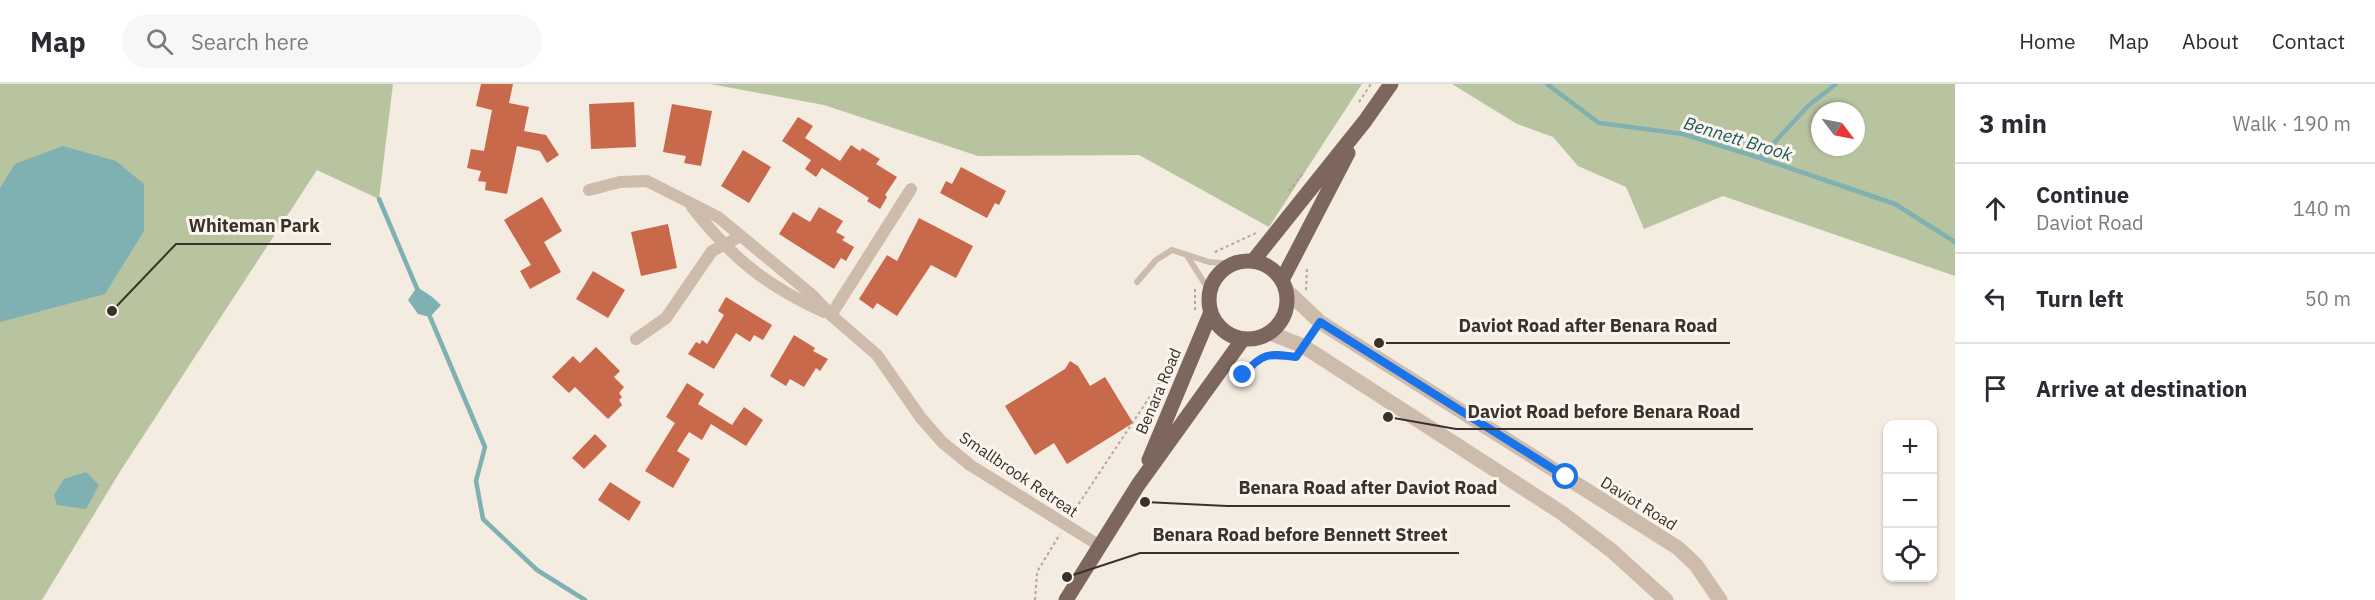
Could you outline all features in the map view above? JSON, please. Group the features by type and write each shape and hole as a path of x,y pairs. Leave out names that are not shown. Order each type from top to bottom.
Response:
{"main road":[{"path":"1253,261 1365,122 1391,84"},
{"path":"1284,285 1301,244 1365,122"},
{"path":"1253,261 1264,264 1274,270 1284,285 1287,303 1285,315 1270,333 1261,337 1243,339 1232,336 1223,330 1211,312 1210,292 1218,275 1232,264 1253,261"},
{"name":"Benara Road","path":"1138,485 1211,312"},
{"name":"Benara Road","path":"1066,600 1138,485 1243,339"}],"street":[{"name":"Smallbrook Retreat","path":"589,190 620,182 647,181 718,217 811,294 831,315 877,355 921,418 942,442 970,465 1100,546"},
{"path":"831,315 911,189"},
{"name":"Smallbrook Retreat","path":"690,204 724,245 752,271 799,301 831,315"},
{"path":"636,339 666,318 712,251 741,236"},
{"name":"Daviot Road","path":"1284,285 1320,322 1678,548 1706,578 1719,600"},
{"path":"1270,333 1303,346 1539,498 1612,551 1666,600"}],"lane":[{"path":"1137,282 1165,253 1177,251 1188,257 1209,262 1232,264"},
{"path":"1188,257 1210,292"}],"path":[{"path":"1301,244 1310,249 1307,260 1306,292"},
{"path":"1225,364 1243,375 1257,360 1275,354 1286,355"}],"green space":[{"path":"0,84 393,84 379,199 317,170 121,470 42,600 0,600"},
{"path":"710,84 1362,84 1269,227 1139,155 978,156 824,105"},
{"path":"1452,84 1955,84 1955,276 1723,196 1644,229 1626,187 1578,166 1553,137 1517,124"}],"water":[{"path":"63,146 116,161 144,184 144,231 105,294 0,322 0,188 15,164"},
{"path":"417,287 441,305 430,317 418,314 408,300"},
{"path":"86,472 99,485 86,509 57,505 54,495 64,479"}],"building":[{"path":"481,84 513,84 509,103 529,107 524,131 546,135 559,155 547,163 540,151 517,146 507,194 485,190 486,182 478,181 481,171 467,168 471,149 484,151 492,110 476,106"},
{"path":"634,102 636,147 591,149 589,104"},
{"path":"672,104 712,111 701,166 684,163 686,156 663,152"},
{"path":"798,117 813,126 805,138 840,161 851,145 860,151 862,148 880,159 876,164 897,177 885,195 887,197 880,209 867,201 869,198 822,168 816,177 805,169 811,160 782,141"},
{"path":"743,150 771,167 749,203 721,186"},
{"path":"961,167 1006,191 999,205 995,203 987,218 940,193 946,181 952,184"},
{"path":"542,197 562,231 544,242 561,272 530,289 520,271 531,265 504,220"},
{"path":"819,207 843,221 836,232 845,237 842,240 854,247 846,261 841,258 834,269 779,234 793,212 810,222"},
{"path":"919,218 973,246 956,278 931,265 897,316 877,303 873,309 859,299 887,255 897,261"},
{"path":"668,224 677,268 641,276 631,232"},
{"path":"593,271 625,290 608,318 576,299"},
{"path":"726,297 772,325 763,340 754,335 750,342 736,333 714,369 688,354 696,342 700,344 702,340 707,344 724,315 718,311"},
{"path":"794,335 815,348 813,351 828,359 820,371 816,368 804,387 790,379 786,386 770,376"},
{"path":"596,347 620,371 614,377 624,387 619,393 622,397 619,400 622,405 608,419 575,387 569,393 552,377 573,356 580,363"},
{"path":"1070,361 1078,366 1090,386 1105,377 1133,423 1067,464 1054,443 1035,455 1005,406 1065,369"},
{"path":"687,383 704,394 698,404 732,425 744,407 763,420 746,446 711,424 702,440 689,432 677,451 690,459 673,488 645,471 675,423 666,417"},
{"path":"595,434 607,446 584,469 572,458"},
{"path":"610,482 641,502 629,521 598,500"}],"waterway":[{"name":"Bennett Brook","path":"1547,84 1599,123 1683,134 1760,158 1895,204 1955,242"},
{"path":"1760,158 1809,105 1836,84"},
{"path":"379,199 418,291"},
{"path":"428,312 485,447 476,481 483,519 537,570 585,600"}],"place":[{"name":"Whiteman Park","path":"112,311"},
{"name":"Daviot Road after Benara Road","path":"1379,343"},
{"name":"Daviot Road before Benara Road","path":"1388,417"},
{"name":"Benara Road after Daviot Road","path":"1145,502"},
{"name":"Benara Road before Bennett Street","path":"1067,577"}],"route":[{"path":"1243,375 1257,360 1275,354 1296,357 1320,322 1566,477"}]}
